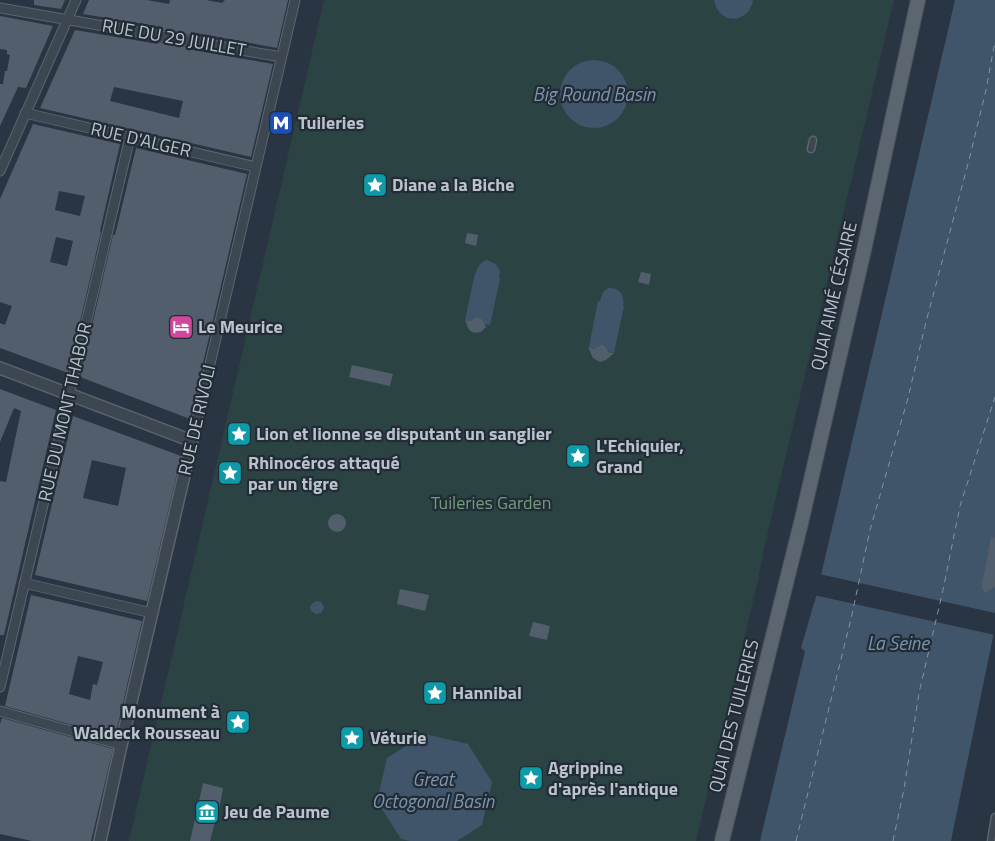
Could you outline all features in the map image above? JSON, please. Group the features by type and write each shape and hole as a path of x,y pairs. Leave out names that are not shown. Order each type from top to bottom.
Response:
{"main road":[{"name":"QUAI AIMÉ CÉSAIRE","path":"782,599 869,229 918,0"},
{"name":"QUAI DES TUILERIES","path":"722,841 782,599"}],"street":[{"path":"0,171 76,0"},
{"name":"RUE DE RIVOLI","path":"100,841 295,0"},
{"name":"RUE DU 29 JUILLET","path":"0,8 282,57"},
{"name":"RUE D'ALGER","path":"25,113 256,167"},
{"name":"RUE DU MONT THABOR","path":"0,687 130,137"},
{"path":"0,368 192,441"},
{"path":"24,583 152,613"},
{"path":"0,711 121,745"},
{"path":"991,841 995,817"}],"green space":[{"name":"Tuileries Garden","path":"324,0 894,0 696,841 129,841"}],"water":[{"path":"714,0 753,0 746,14 734,19 727,18 721,14"},
{"name":"La Seine","path":"955,0 995,0 995,627 951,841 760,841 805,651 801,648 815,601"},
{"name":"Big Round Basin","path":"594,60 607,63 618,70 625,81 628,94 625,107 618,118 607,125 594,128 581,125 570,118 563,107 560,94 563,81 570,70 581,63"},
{"path":"487,260 496,264 500,271 490,325 483,324 482,319 478,317 472,321 465,320 475,273 481,263"},
{"path":"608,288 621,292 624,306 614,353 607,351 606,347 602,344 595,349 589,347 598,301 600,301 603,292"},
{"path":"318,601 322,603 324,608 321,613 316,614 311,611 310,606"},
{"name":"Great Octogonal Basin","path":"425,734 468,744 492,782 482,825 457,841 410,841 401,839 377,801 387,758"}],"pier":[{"path":"819,574 995,613 995,635 814,595"}],"building":[{"path":"34,0 65,0 61,9 34,5"},
{"path":"89,0 147,0 169,4 170,0 206,0 222,3 225,0 288,0 277,48 191,32 191,35 161,30 162,27 83,14"},
{"path":"0,16 53,26 26,88 18,87 0,126 0,84 3,84 10,55 7,54 7,50 0,49"},
{"path":"75,30 188,47 187,49 273,64 251,157 40,108","holes":["114,87 183,101 179,118 110,101"]},
{"path":"33,124 120,144 68,373 0,348 0,323 5,325 12,306 0,302 0,199","holes":["59,191 85,196 80,216 55,210","56,237 73,241 67,266 50,262"]},
{"path":"136,148 247,174 190,419 80,377 113,235 115,235"},
{"path":"467,233 478,235 476,246 465,243"},
{"path":"641,272 651,274 649,285 638,282"},
{"path":"478,317 482,319 486,327 481,332 474,333 469,330 465,320 471,321"},
{"path":"602,344 608,352 614,353 606,360 600,362 593,358 588,347 594,349"},
{"path":"352,365 393,374 390,386 349,377"},
{"path":"0,389 56,410 4,635 0,635 0,481 6,482 21,411 14,408 0,442"},
{"path":"73,416 181,456 147,601 35,575","holes":["92,460 126,468 118,506 83,498"]},
{"path":"337,514 343,517 346,523 343,529 337,532 331,529 328,523 331,517"},
{"path":"991,537 995,538 995,587 985,593 982,584"},
{"path":"400,589 429,595 425,611 397,604"},
{"path":"31,595 142,621 115,737 5,706","holes":["78,656 103,662 97,685 93,684 90,700 69,694"]},
{"path":"533,622 550,626 547,640 529,636"},
{"path":"2,718 113,749 91,841 32,841 0,834 0,724"},
{"name":"Jeu de Paume","path":"203,783 223,788 221,800 210,841 190,841"}],"ferry route":[{"path":"796,841 851,619 870,530 908,398 969,160 986,90 995,41"},
{"path":"893,841 904,789 919,693 960,506 995,397"}],"place":[{"name":"Tuileries","path":"281,123"},
{"name":"Diane a la Biche","path":"375,185"},
{"name":"Le Meurice","path":"181,327"},
{"name":"Lion et lionne se disputant un sanglier","path":"239,434"},
{"name":"L'Echiquier, Grand","path":"578,456"},
{"name":"Rhinocéros attaqué par un tigre","path":"230,473"},
{"name":"Hannibal","path":"435,693"},
{"name":"Monument à Waldeck Rousseau","path":"238,722"},
{"name":"Véturie","path":"352,738"},
{"name":"Agrippine d'après l'antique","path":"531,778"},
{"name":"Jeu de Paume","path":"207,812"}]}
